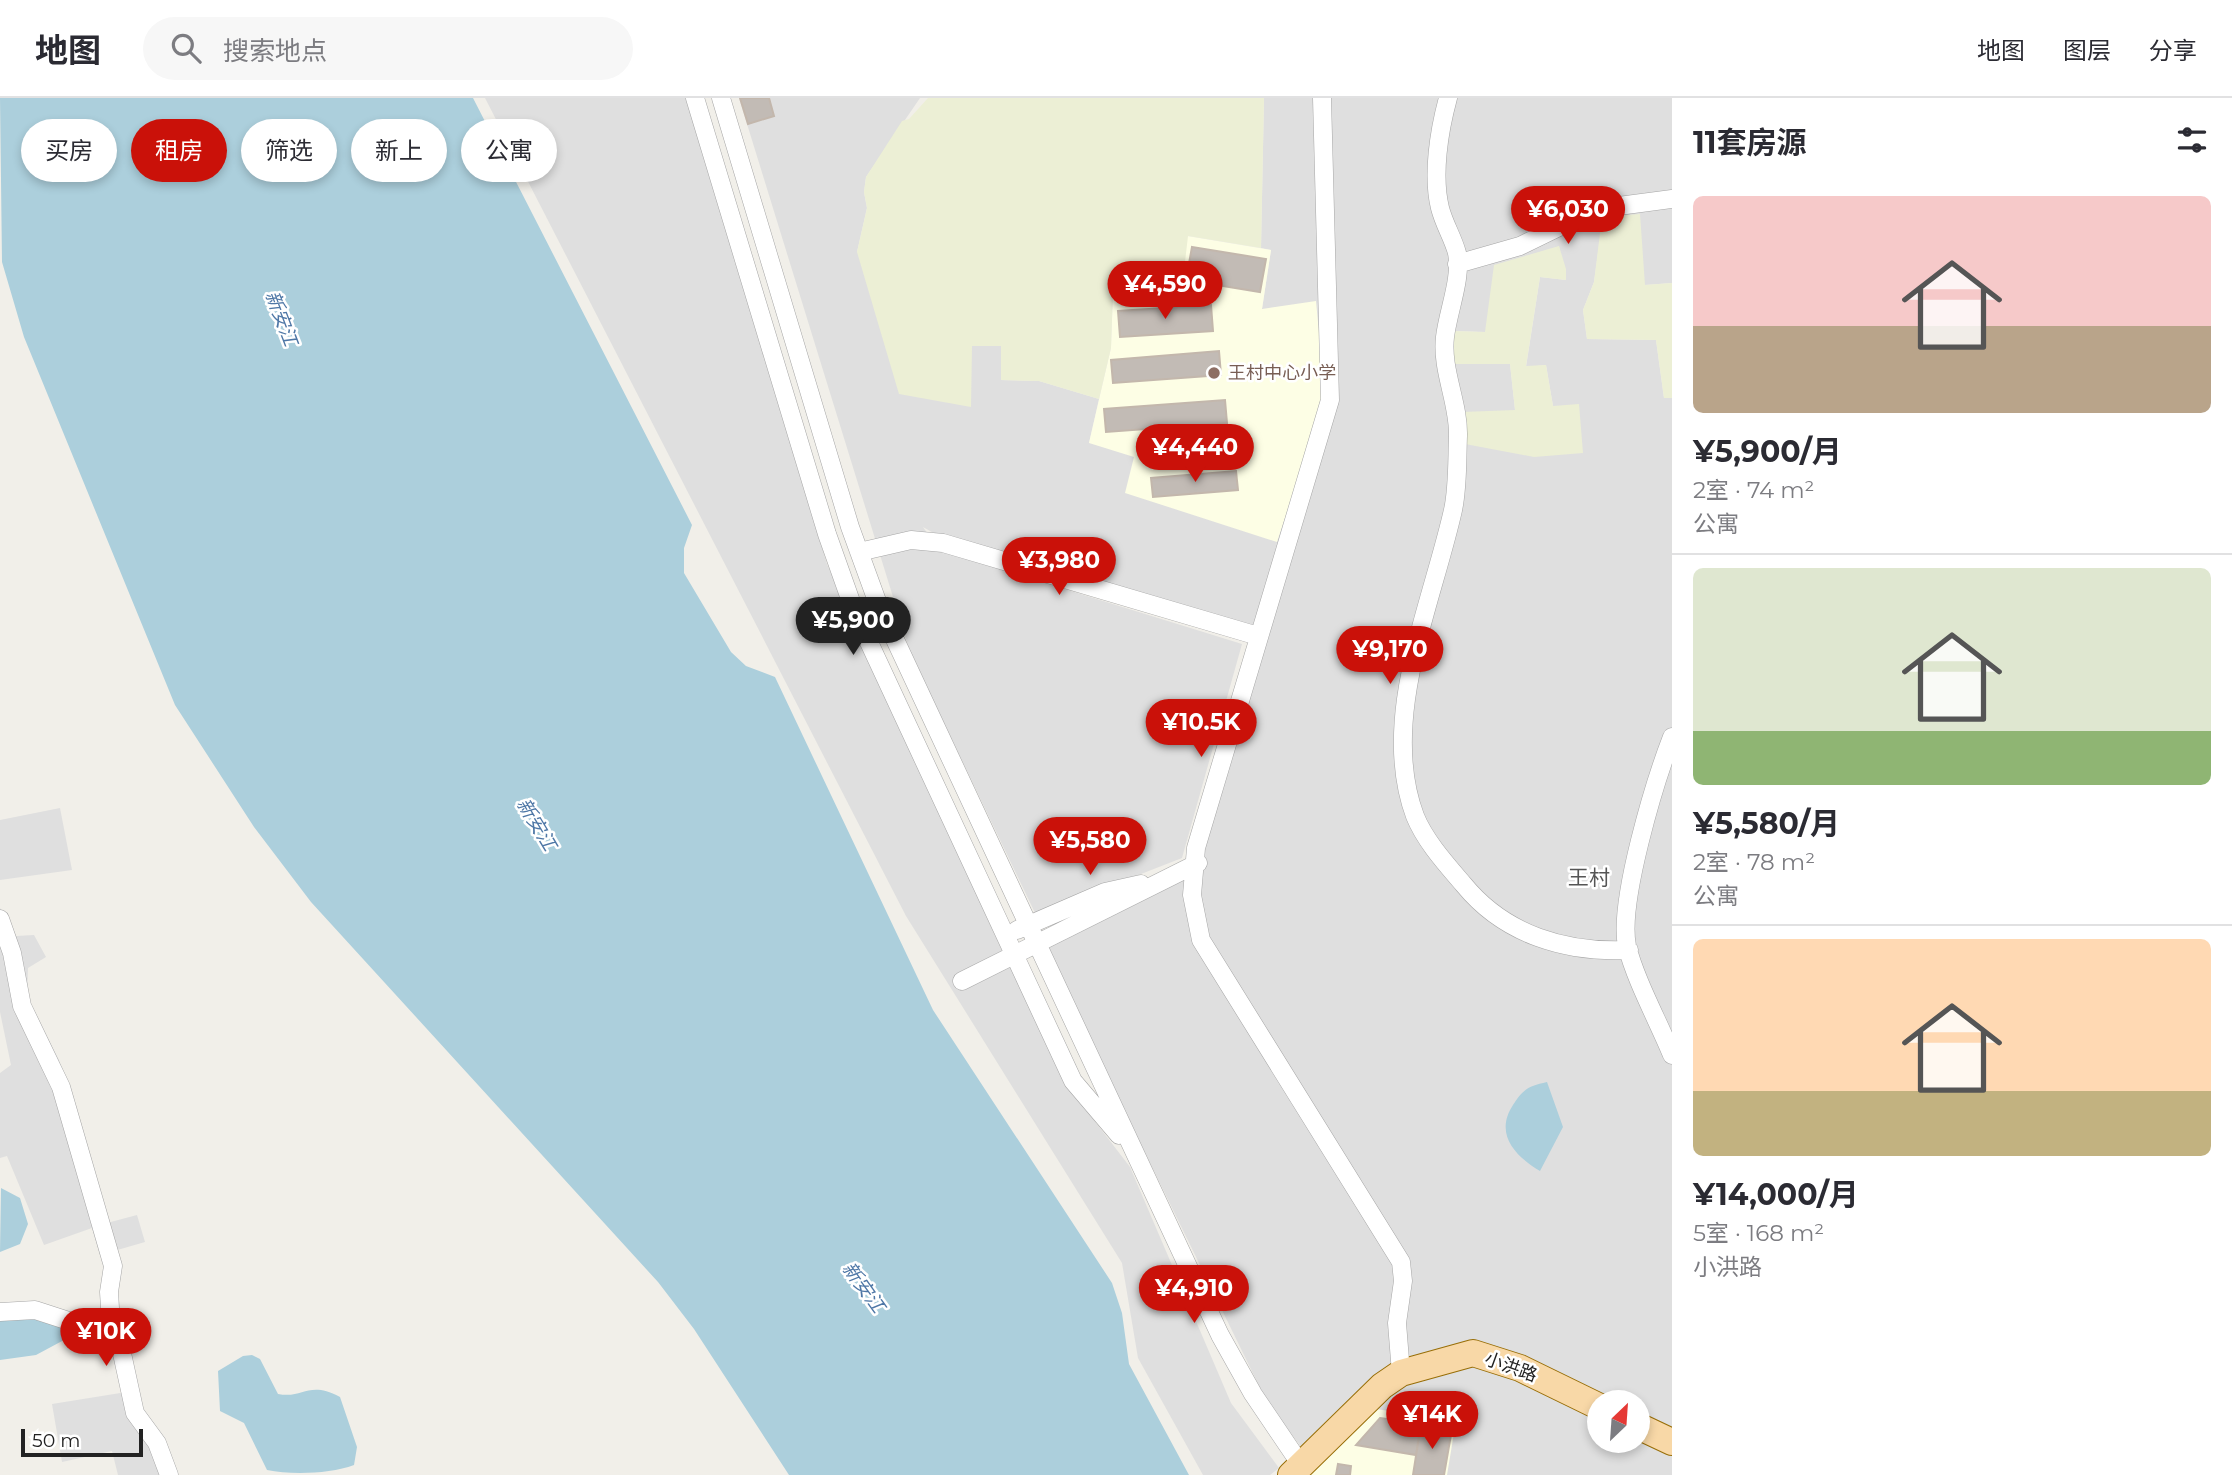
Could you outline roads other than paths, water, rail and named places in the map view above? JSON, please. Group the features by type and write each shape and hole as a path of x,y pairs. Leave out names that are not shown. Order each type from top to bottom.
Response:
{"main road":[{"name":"小洪路","path":"1296,1470 1382,1386 1401,1373 1473,1353 1520,1368 1587,1401"},
{"path":"1650,1432 1672,1442"}],"street":[{"path":"695,98 842,578 868,642 1073,1081 1137,1156"},
{"path":"721,98 859,552 890,632 1225,1345 1296,1470"},
{"path":"1322,98 1330,400 1196,848 1194,910 1201,940 1401,1262 1403,1281 1397,1323 1401,1373"},
{"path":"1448,98 1438,162 1439,204 1457,264 1444,340 1458,432 1455,494 1418,638 1406,709 1405,776 1416,817 1443,860 1476,900 1508,925 1541,939 1581,950 1629,950"},
{"path":"1457,264 1520,246 1596,209 1672,199"},
{"path":"859,552 911,540 943,542 1258,636"},
{"path":"1672,737 1657,778 1628,892 1625,920 1629,950 1672,1055"},
{"path":"1005,936 1105,892 1195,868"},
{"path":"962,981 1195,868"},
{"path":"0,919 12,953 22,1006 61,1087 113,1266 109,1292 111,1324 118,1331 135,1413 157,1443 169,1475"},
{"path":"0,1312 35,1310 75,1323 111,1324"}],"water":[{"name":"新安江","path":"0,98 473,98 484,119 461,119 461,182 516,182 692,525 684,548 684,573 731,652 746,666 775,677 933,1010 1112,1283 1122,1313 1129,1364 1189,1475 789,1475 694,1329 658,1282 311,902 254,827 175,705 24,337 2,262"},
{"path":"1547,1082 1563,1127 1540,1171 1515,1151 1507,1135 1506,1125 1513,1105 1520,1095 1531,1087"},
{"path":"1,1188 20,1198 28,1224 20,1244 0,1252"},
{"path":"31,1315 64,1326 64,1340 36,1355 0,1360 0,1319"},
{"path":"252,1355 260,1359 278,1394 320,1390 340,1397 357,1447 354,1465 310,1473 267,1470 244,1423 220,1411 218,1371 243,1356"}],"place":[{"name":"王村中心小学","path":"1214,373"}],"district":[{"name":"王村","path":"1589,878"}]}
